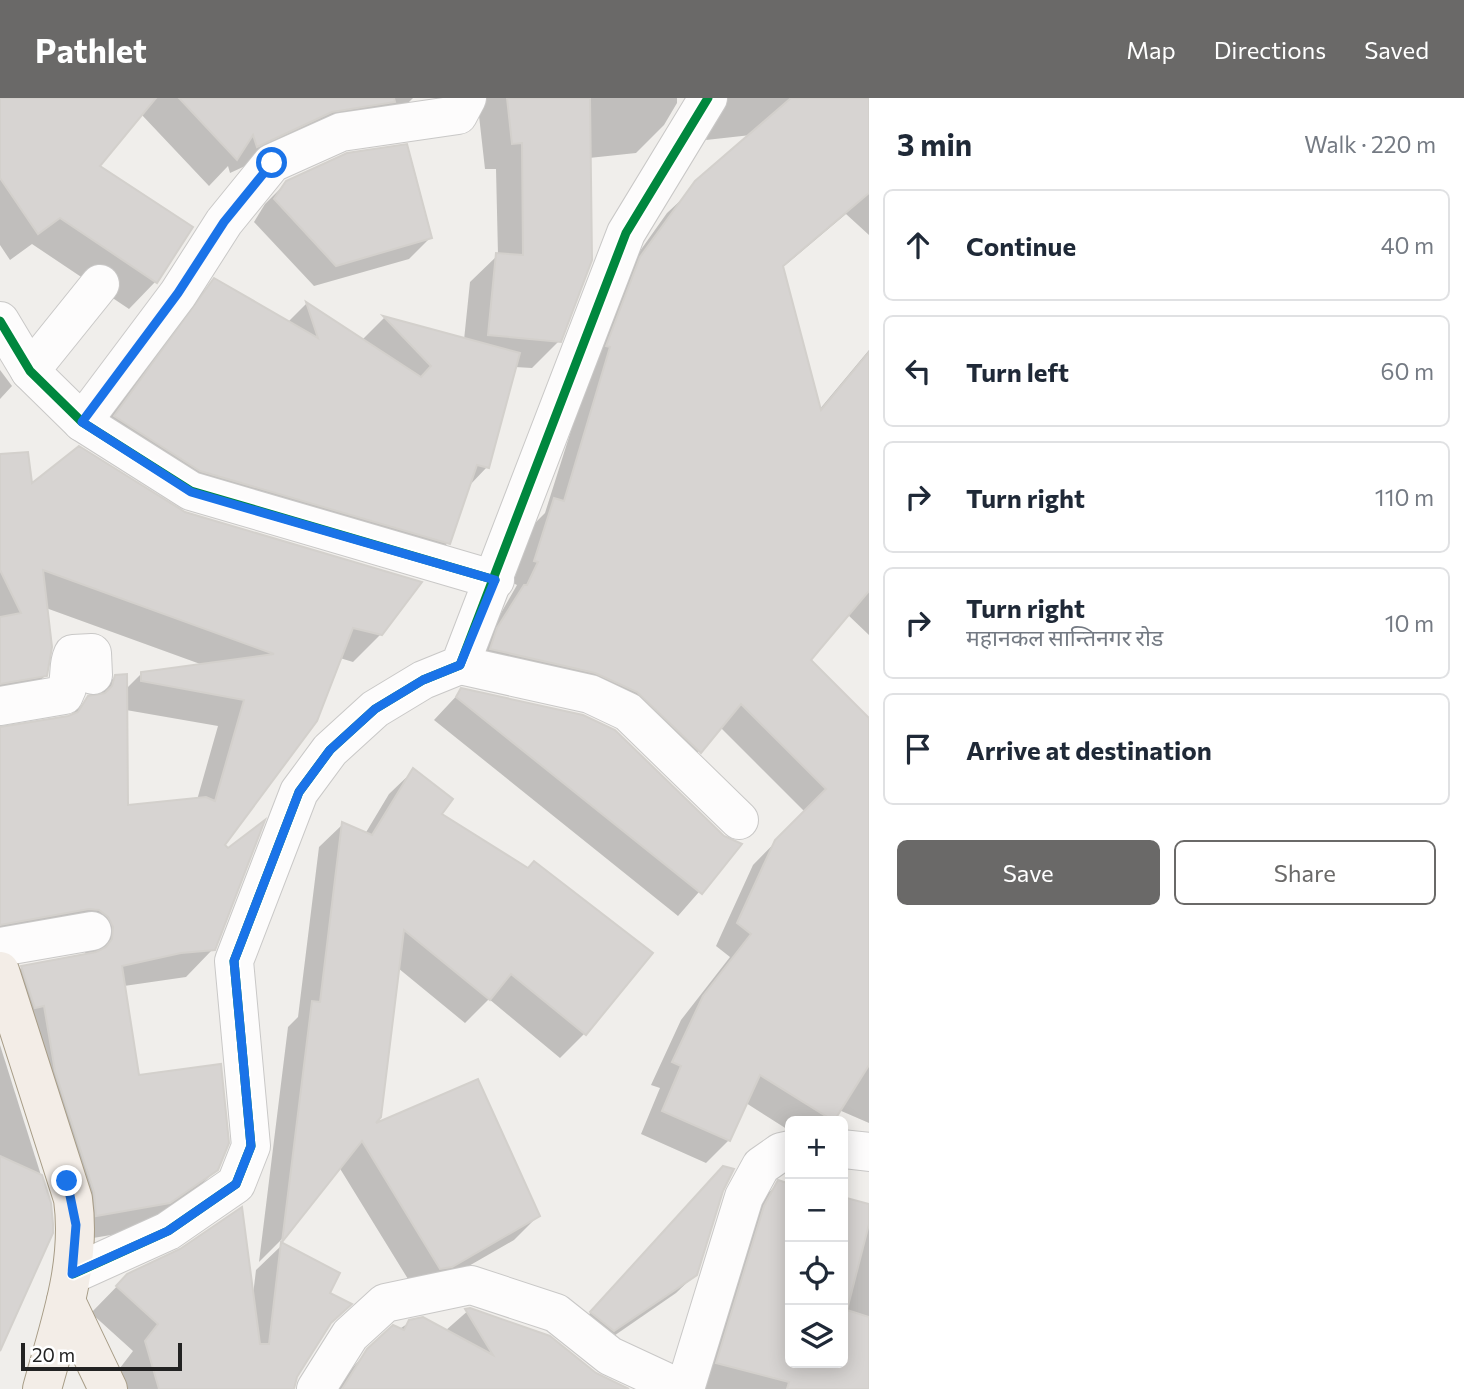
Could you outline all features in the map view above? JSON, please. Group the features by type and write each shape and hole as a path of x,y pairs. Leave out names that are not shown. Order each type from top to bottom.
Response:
{"main road":[{"path":"0,971 73,1199 76,1250 69,1288 42,1389"},
{"path":"69,1288 108,1389"}],"street":[{"path":"460,665 495,580 626,233 708,98"},
{"path":"82,422 178,293 224,222 272,163 341,132 457,104"},
{"path":"30,371 100,284"},
{"path":"0,321 30,371 82,422 191,492 495,580"},
{"path":"0,706 64,695 72,681 69,662 73,654 92,653 93,675"},
{"path":"69,1288 168,1231 236,1184 251,1146 234,961 299,792 330,750 375,709 423,680 460,665 590,694 628,712 739,820"},
{"path":"0,947 92,931"},
{"path":"848,1150 869,1152"},
{"path":"316,1389 350,1335 385,1303 471,1285 556,1313 610,1356 683,1389 744,1196 761,1166 785,1151"}],"building":[{"path":"0,98 156,98 100,166 193,227 157,283 60,218 38,234 0,178"},
{"path":"179,98 394,98 395,102 332,112 257,147 253,135 237,160"},
{"path":"507,98 590,98 592,260 561,342 488,335 496,253 523,255 522,143 512,144"},
{"path":"791,98 869,98 869,193 783,266 821,410 869,352 869,591 811,660 869,718 869,1065 837,1116 826,1116 760,1075 730,1141 662,1111 681,1066 672,1062 703,996 751,934 737,923 775,840 826,789 741,704 701,753 637,692 595,673 490,649 497,628 524,585 527,585 538,562 534,561 554,498 564,501 610,347 606,346 640,257 695,181"},
{"path":"407,144 432,238 336,266 274,199 286,181 347,153"},
{"path":"214,278 318,338 306,302 421,377 431,366 383,316 520,353 489,468 477,465 450,544 200,471 114,416"},
{"path":"79,446 185,512 422,582 382,635 353,628 317,721 225,845 228,848 265,820 215,950 181,953 122,966 139,1075 221,1064 229,1143 218,1170 170,1203 96,1216 94,1192 55,1071 44,1006 35,1008 21,966 96,952 106,947 112,939 113,927 108,917 99,910 89,909 0,925 0,727 78,712 88,696 105,693 112,686 115,675 127,674 128,805 206,797 215,801 244,700 141,681 141,672 274,654 43,570 52,647 47,676 0,684 0,617 21,613 0,570 0,454 28,452 32,483"},
{"path":"461,688 583,715 615,730 724,836 742,844 702,894 456,697"},
{"path":"413,768 453,799 442,814 528,868 534,861 653,953 586,1035 511,974 490,1000 404,930 381,1117 376,1123 478,1079 540,1216 452,1267 440,1269 362,1141 282,1242 312,1001 320,1002 342,822 372,835"},
{"path":"0,1156 42,1175 51,1203 53,1233 0,1351"},
{"path":"723,1166 734,1169 723,1191 697,1275 614,1331 590,1312"},
{"path":"778,1180 785,1182 785,1368 848,1368 848,1310 869,1317 869,1389 787,1389 789,1382 716,1363 764,1206"},
{"path":"848,1198 869,1204 869,1224 848,1306"},
{"path":"242,1207 260,1344 269,1344 281,1242 340,1273 330,1293 352,1304 331,1323 297,1377 294,1389 159,1389 145,1341 158,1324 116,1286 127,1274 180,1249"},
{"path":"470,1308 550,1336 596,1373 629,1389 342,1389 367,1349 393,1325 404,1330 409,1320 423,1317 493,1355 465,1309"}],"cycle path":[{"path":"73,1274 168,1231 236,1184 251,1146 234,961 299,792 330,750 375,709 423,680 460,665 626,233 708,98"},
{"path":"0,321 30,371 82,422 191,491 495,580"}],"route":[{"path":"67,1181 73,1199 76,1225 72,1274 168,1231 236,1184 251,1146 249,1096 234,961 299,792 330,750 375,709 423,680 460,665 495,580 191,492 82,422 178,293 224,222 272,163"}]}
